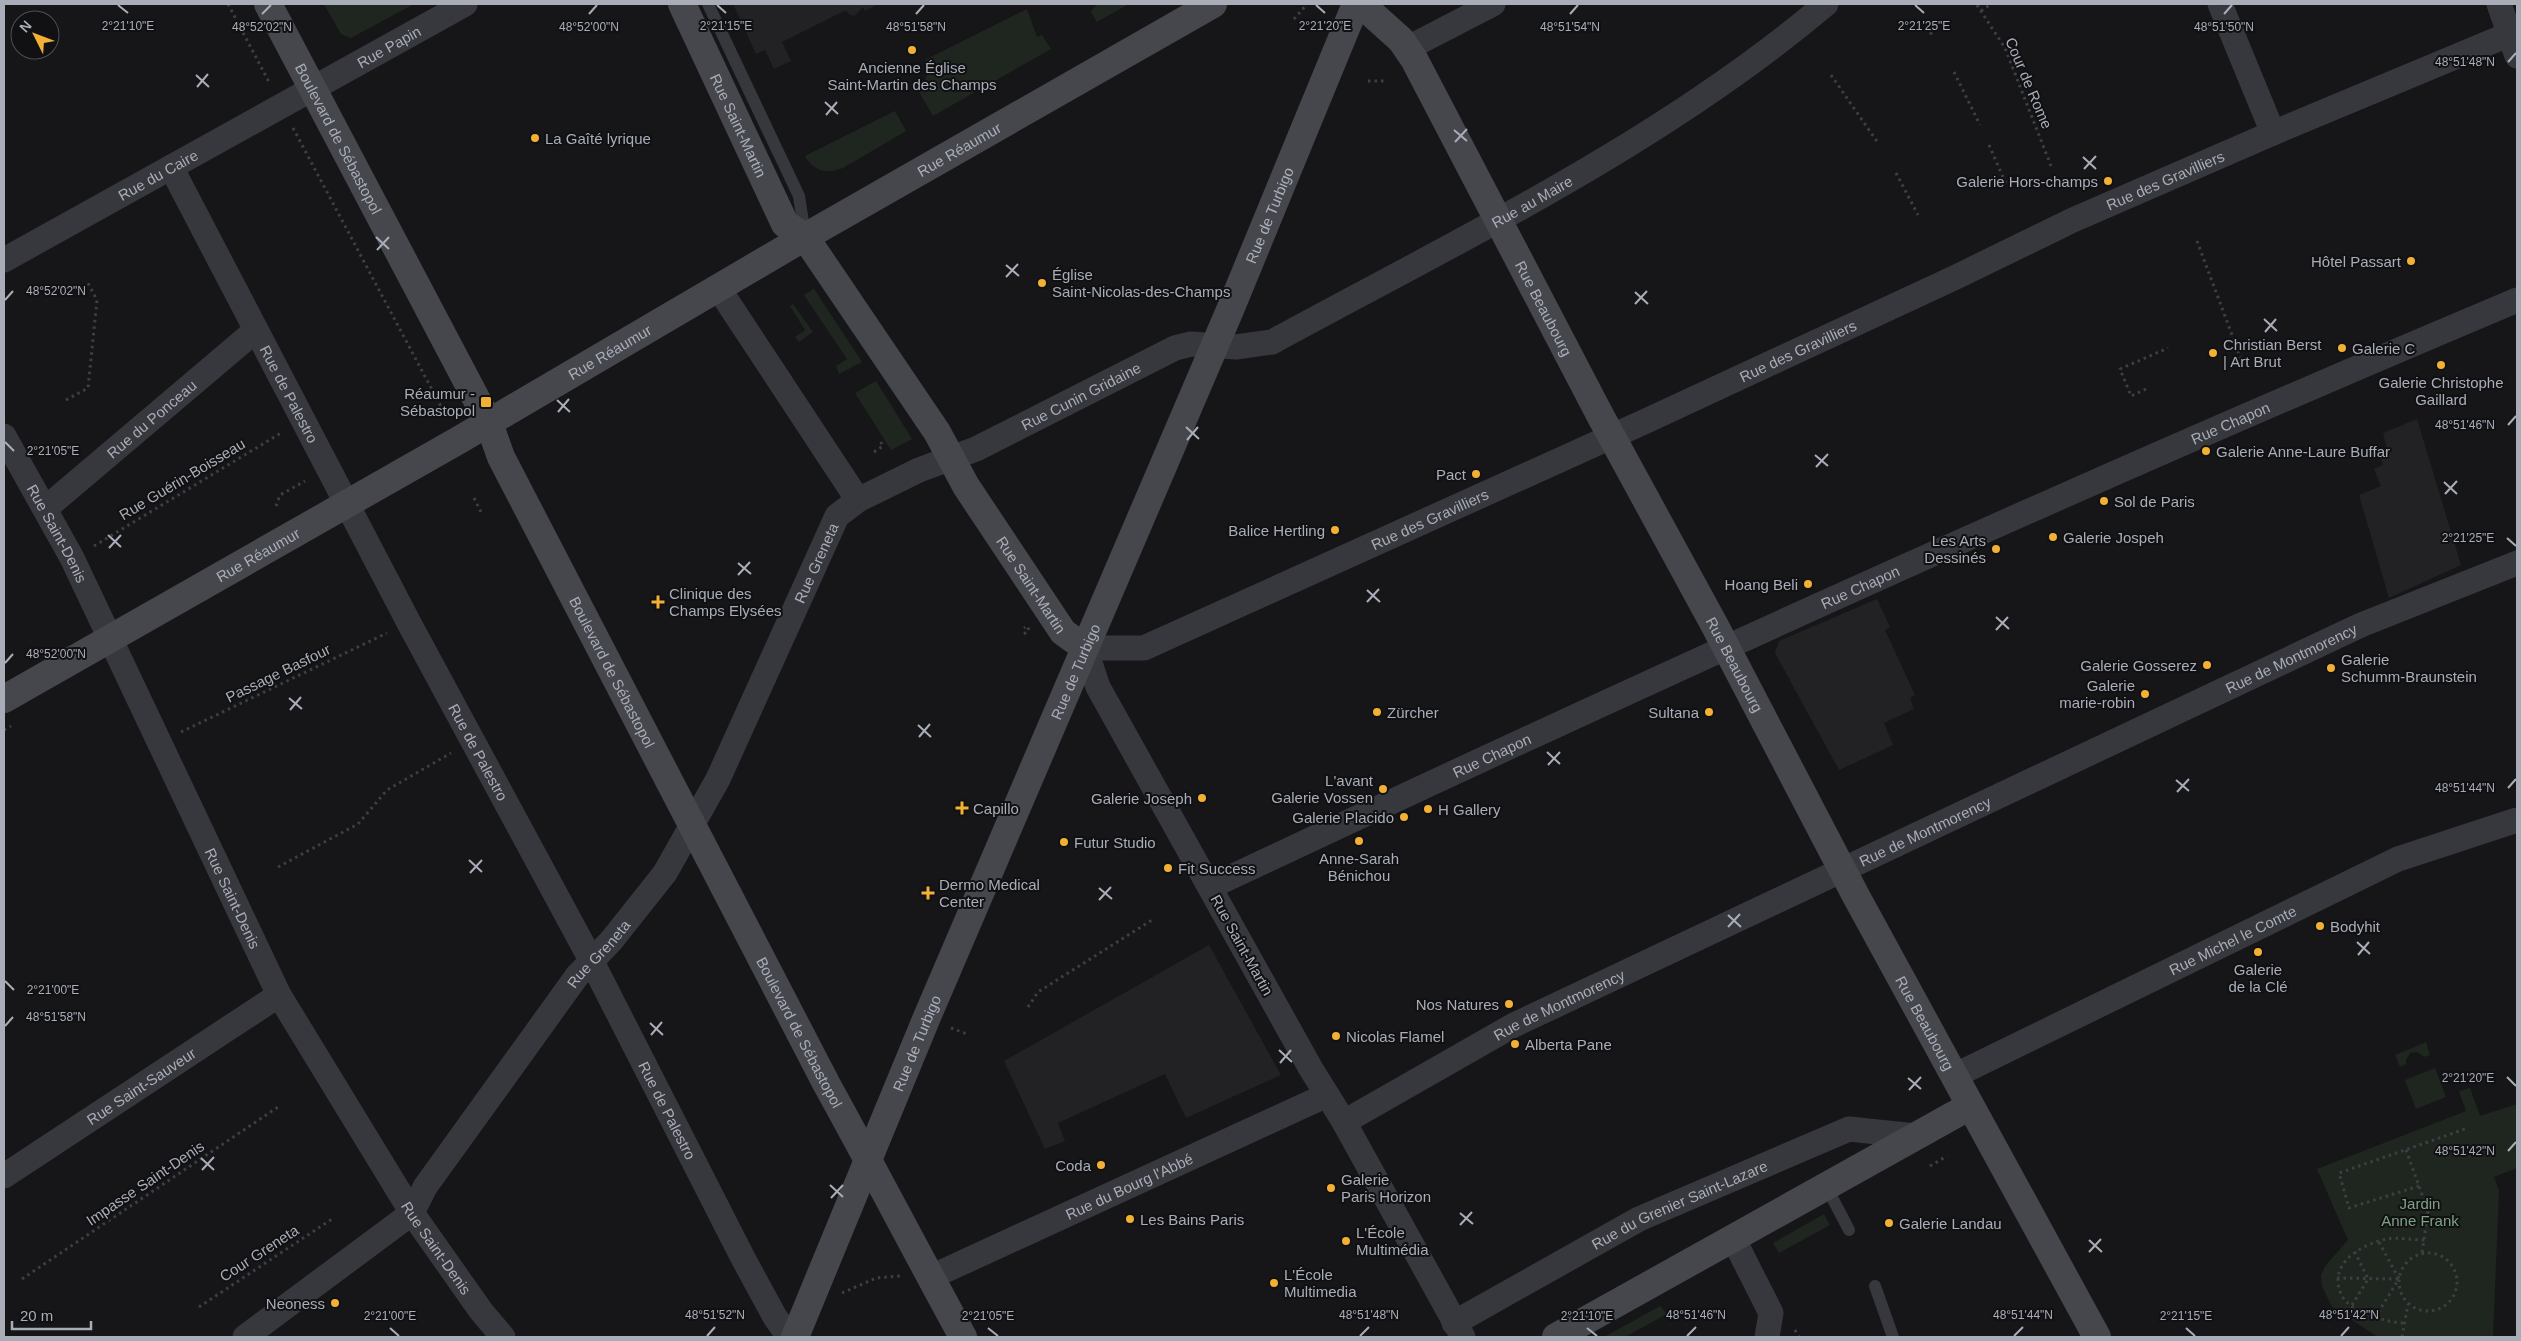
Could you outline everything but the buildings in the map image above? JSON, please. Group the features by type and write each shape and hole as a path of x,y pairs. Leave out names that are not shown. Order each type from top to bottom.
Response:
{"main road":[{"name":"Boulevard de Sébastopol","path":"268,4 489,423 501,457 827,1085 899,1222 963,1337"},
{"name":"Rue Saint-Martin","path":"682,4 785,224 805,237 937,432 966,486 1063,632 1085,648"},
{"name":"Rue Réaumur","path":"4,699 489,423 805,237 1213,4"},
{"name":"Rue de Turbigo","path":"794,1337 1214,346 1356,4"},
{"name":"Rue Beaubourg","path":"1361,4 1408,48 1843,870 1970,1106 2098,1337"},
{"path":"1556,1337 1970,1106"}],"street":[{"name":"Rue Papin","path":"313,89 465,4"},
{"path":"1408,48 1493,4"},
{"name":"Rue au Maire","path":"1214,346 1236,347 1272,342 1571,178 1666,120 1755,60 1826,4"},
{"path":"2220,4 2273,133"},
{"path":"2499,4 2514,41"},
{"name":"Rue des Gravilliers","path":"1085,648 1144,648 1612,436 1954,278 2073,220 2273,133 2514,41"},
{"name":"Rue du Caire","path":"4,260 313,89"},
{"name":"Rue de Palestro","path":"171,166 409,623 591,960 744,1260 775,1317 789,1337"},
{"path":"719,289 858,500 919,470 951,458"},
{"name":"Rue Chapon","path":"1210,887 1725,647 2260,408 2517,300"},
{"name":"Rue du Ponceau","path":"46,508 256,330"},
{"name":"Rue Cunin Gridaine","path":"951,458 976,449 1176,348 1191,344 1214,346"},
{"name":"Rue Saint-Denis","path":"4,436 46,508 72,558 279,995 412,1213 481,1311 503,1337"},
{"name":"Rue Greneta","path":"245,1337 412,1213 425,1187 577,976 610,941 665,873 718,779 837,516 858,500"},
{"name":"Rue de Montmorency","path":"1344,1122 1514,1025 2361,625 2517,563"},
{"name":"Rue Saint-Martin","path":"1085,648 1098,687 1327,1095 1344,1122 1458,1330"},
{"name":"Rue Michel le Comte","path":"1954,1076 2398,859 2517,820"},
{"name":"Rue Saint-Sauveur","path":"4,1176 279,995"},
{"name":"Rue du Bourg l'Abbé","path":"931,1277 1327,1095"},
{"name":"Rue du Grenier Saint-Lazare","path":"1458,1330 1639,1219 1849,1129 1916,1136"},
{"path":"1733,1238 1771,1313 1767,1337"}],"lane":[{"name":"Rue Saint-Martin","path":"708,4 799,196 805,237"},
{"path":"1830,1184 1853,1228"},
{"path":"1875,1286 1893,1337"}],"path":[{"path":"228,4 442,407"},
{"path":"1294,19 1308,4"},
{"path":"1981,11 1991,4"},
{"name":"Cour de Rome","path":"1977,6 2005,48 2051,166"},
{"path":"1924,21 1933,37"},
{"path":"1954,72 1980,126"},
{"path":"1831,75 1878,143"},
{"path":"1368,81 1387,81"},
{"path":"1989,145 2006,184"},
{"path":"1896,174 1918,215"},
{"path":"2197,241 2241,359"},
{"path":"66,400 88,388 97,300 88,283"},
{"path":"2146,389 2131,396 2120,369 2168,348"},
{"name":"Rue Guérin-Boisseau","path":"72,558 303,420"},
{"path":"874,452 883,446 879,439"},
{"path":"276,506 280,495 304,480 308,486"},
{"path":"474,498 482,514"},
{"name":"Passage Basfour","path":"158,743 409,623"},
{"path":"278,867 358,824 387,790 473,740"},
{"path":"1028,1007 1038,992 1152,920"},
{"name":"Impasse Saint-Denis","path":"22,1279 281,1105"},
{"path":"2419,1186 2349,1208 2339,1172 2468,1128"},
{"path":"2406,1150 2428,1211 2422,1253"},
{"path":"1930,1166 1947,1156"},
{"name":"Cour Greneta","path":"199,1307 332,1219"},
{"path":"2403,1324 2382,1321 2352,1305 2342,1297 2337,1278 2342,1263 2355,1252 2386,1239 2424,1240"},
{"path":"2379,1242 2399,1279 2400,1288 2408,1304 2402,1337"},
{"path":"2355,1252 2368,1278"},
{"path":"2375,1318 2399,1279 2406,1262 2422,1253 2432,1253 2449,1262 2455,1270 2457,1290 2452,1299 2436,1310 2426,1311 2408,1304"},
{"path":"840,1294 876,1278 931,1277"},
{"path":"2337,1278 2399,1279"},
{"path":"2352,1305 2368,1278"}],"shaded area":[{"path":"733,4 878,4 865,11 863,7 854,16 846,10 782,42 791,61 774,69 765,50 756,54"},
{"path":"2417,419 2461,565 2389,598 2359,495 2381,486 2374,469 2383,465 2381,459 2389,456 2383,433"},
{"path":"1877,599 1890,627 1885,630 1915,695 1910,698 1914,709 1884,723 1893,745 1839,770 1775,653 1779,641"},
{"path":"1209,945 1281,1075 1186,1118 1165,1074 1058,1123 1065,1141 1045,1149 1004,1061"}],"green space":[{"path":"324,4 414,4 351,38 341,34"},
{"path":"1097,4 1129,4 1097,22 1091,12"},
{"path":"1027,9 1037,37 1042,35 1051,49 933,116 916,87 925,82 928,71 924,64 925,60"},
{"path":"895,111 906,131 843,168 832,171 821,170 812,165 805,156"},
{"path":"814,289 862,362 839,374 836,366 847,359 804,295"},
{"path":"793,304 813,332 799,342 795,337 805,330 790,306"},
{"path":"876,381 912,439 891,450 855,393"},
{"path":"2426,1042 2430,1055 2424,1057 2417,1052 2410,1053 2406,1064 2400,1067 2395,1055"},
{"path":"2435,1068 2446,1097 2416,1109 2405,1080"},
{"name":"Jardin Anne Frank","path":"2470,1088 2480,1116 2517,1104 2517,1168 2494,1177 2499,1191 2493,1337 2378,1337 2332,1307 2322,1286 2321,1275 2326,1265 2348,1240 2317,1169 2466,1111 2459,1091"},
{"path":"1824,1214 1830,1225 1779,1253 1773,1243"},
{"path":"1660,1306 1667,1314 1625,1337 1604,1337"}],"place":[{"name":"Ancienne Église Saint-Martin des Champs","path":"912,50"},
{"name":"La Gaîté lyrique","path":"535,138"},
{"name":"Galerie Hors-champs","path":"2108,181"},
{"name":"Hôtel Passart","path":"2411,261"},
{"name":"Église Saint-Nicolas-des-Champs","path":"1042,283"},
{"name":"Galerie C","path":"2342,348"},
{"name":"Christian Berst | Art Brut","path":"2213,353"},
{"name":"Galerie Christophe Gaillard","path":"2441,365"},
{"name":"Réaumur - Sébastopol","path":"486,402"},
{"name":"Galerie Anne-Laure Buffar","path":"2206,451"},
{"name":"Pact","path":"1476,474"},
{"name":"Sol de Paris","path":"2104,501"},
{"name":"Balice Hertling","path":"1335,530"},
{"name":"Galerie Jospeh","path":"2053,537"},
{"name":"Les Arts Dessinés","path":"1996,549"},
{"name":"Hoang Beli","path":"1808,584"},
{"name":"Clinique des Champs Elysées","path":"658,602"},
{"name":"Galerie Gosserez","path":"2207,665"},
{"name":"Galerie Schumm-Braunstein","path":"2331,668"},
{"name":"Galerie marie-robin","path":"2145,694"},
{"name":"Zürcher","path":"1377,712"},
{"name":"Sultana","path":"1709,712"},
{"name":"L'avant Galerie Vossen","path":"1383,789"},
{"name":"Galerie Joseph","path":"1202,798"},
{"name":"Capillo","path":"962,808"},
{"name":"H Gallery","path":"1428,809"},
{"name":"Galerie Placido","path":"1404,817"},
{"name":"Anne-Sarah Bénichou","path":"1359,841"},
{"name":"Futur Studio","path":"1064,842"},
{"name":"Fit Success","path":"1168,868"},
{"name":"Dermo Medical Center","path":"928,893"},
{"name":"Bodyhit","path":"2320,926"},
{"name":"Galerie de la Clé","path":"2258,952"},
{"name":"Nos Natures","path":"1509,1004"},
{"name":"Nicolas Flamel","path":"1336,1036"},
{"name":"Alberta Pane","path":"1515,1044"},
{"name":"Coda","path":"1101,1165"},
{"name":"Galerie Paris Horizon","path":"1331,1188"},
{"name":"Les Bains Paris","path":"1130,1219"},
{"name":"Galerie Landau","path":"1889,1223"},
{"name":"L'École Multimédia","path":"1346,1241"},
{"name":"L'École Multimedia","path":"1274,1283"},
{"name":"Neoness","path":"335,1303"}]}
